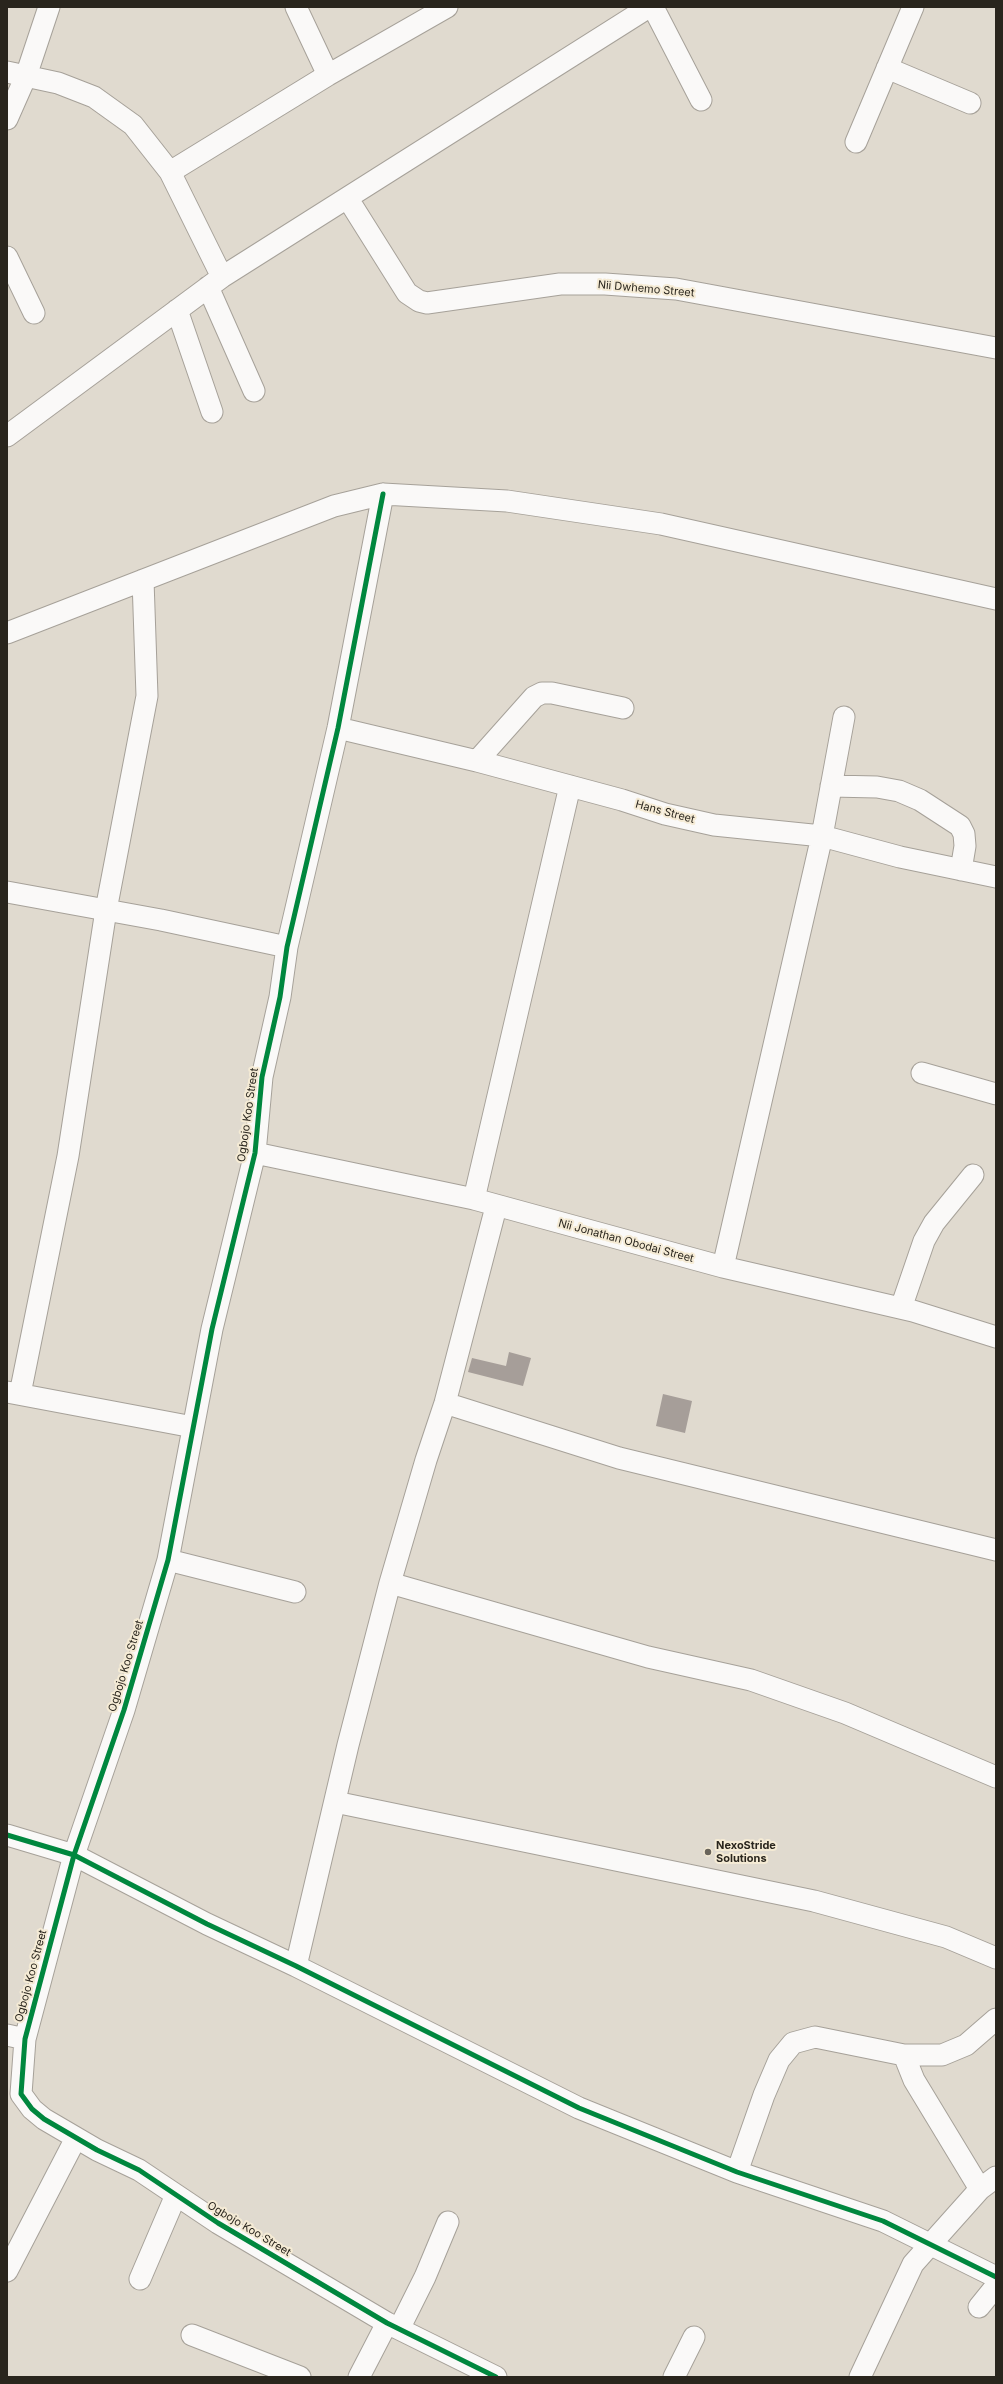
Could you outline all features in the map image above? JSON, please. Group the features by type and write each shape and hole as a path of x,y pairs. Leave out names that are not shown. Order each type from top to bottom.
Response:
{"street":[{"path":"7,119 16,74 49,7"},
{"path":"296,7 328,75"},
{"path":"170,172 328,75 447,7"},
{"path":"7,436 215,282 649,7"},
{"path":"653,7 701,100"},
{"path":"856,142 913,7"},
{"path":"887,68 970,103"},
{"path":"16,74 58,84 94,96 133,125 170,172 215,282 254,391"},
{"name":"Nii Dwhemo Street","path":"348,199 407,293 419,301 427,303 560,284 605,284 676,289 996,348"},
{"path":"10,272 34,313"},
{"path":"177,310 212,412"},
{"path":"7,633 334,506 383,494 507,501 661,524 996,599"},
{"name":"Ogbojo Koo Street","path":"383,494 338,728 287,947 280,997 262,1077 254,1153 212,1329 168,1560 124,1710 74,1855 16,2037 21,2094 32,2109 44,2119 76,2138 139,2170 218,2223 393,2326 496,2377"},
{"path":"143,580 147,696 106,910 68,1156 13,1393 193,1427"},
{"path":"477,761 534,697 542,693 552,693 623,708"},
{"path":"724,1267 822,836 844,717"},
{"name":"Hans Street","path":"338,728 477,761 665,814 714,825 822,836 900,857 996,878"},
{"path":"474,1199 570,786"},
{"path":"831,786 877,787 899,791 920,800 960,826 964,834 965,846 961,870"},
{"path":"7,892 106,910 287,947"},
{"path":"922,1073 996,1094"},
{"name":"Nii Jonathan Obodai Street","path":"254,1153 474,1199 496,1207 724,1267 901,1308 996,1337"},
{"path":"901,1308 924,1241 934,1223 973,1175"},
{"path":"296,1966 335,1802 390,1583 445,1404 496,1207"},
{"path":"445,1404 620,1458 996,1550"},
{"path":"168,1560 295,1592"},
{"path":"390,1583 648,1657 751,1680 781,1689 845,1713 996,1776"},
{"path":"335,1802 814,1901 946,1938 996,1958"},
{"path":"7,1835 74,1855 207,1924 296,1966 579,2108 737,2172 883,2221 996,2277"},
{"path":"737,2172 779,2060 793,2043 815,2037 904,2054 942,2055 966,2045 996,2019"},
{"path":"860,2377 913,2264 930,2243 988,2183 914,2080 904,2054"},
{"path":"7,2271 76,2138"},
{"path":"140,2279 176,2195"},
{"path":"358,2377 425,2277 448,2222"},
{"path":"979,2307 996,2286"},
{"path":"192,2335 300,2377"},
{"path":"674,2377 694,2337"}],"building":[{"path":"509,1352 531,1358 523,1386 468,1372 472,1358 506,1366"},
{"path":"663,1394 692,1401 685,1433 656,1426"}],"cycle path":[{"path":"383,494 338,728 287,947 280,997 262,1077 255,1153 212,1329 168,1560 124,1710 74,1855 25,2039 21,2094 32,2109 44,2119 97,2150 139,2170 218,2223 387,2323 496,2377"},
{"path":"7,1835 74,1855 207,1924 296,1966 579,2108 737,2172 883,2221 996,2277"}],"place":[{"name":"NexoStride Solutions","path":"708,1852"}]}
